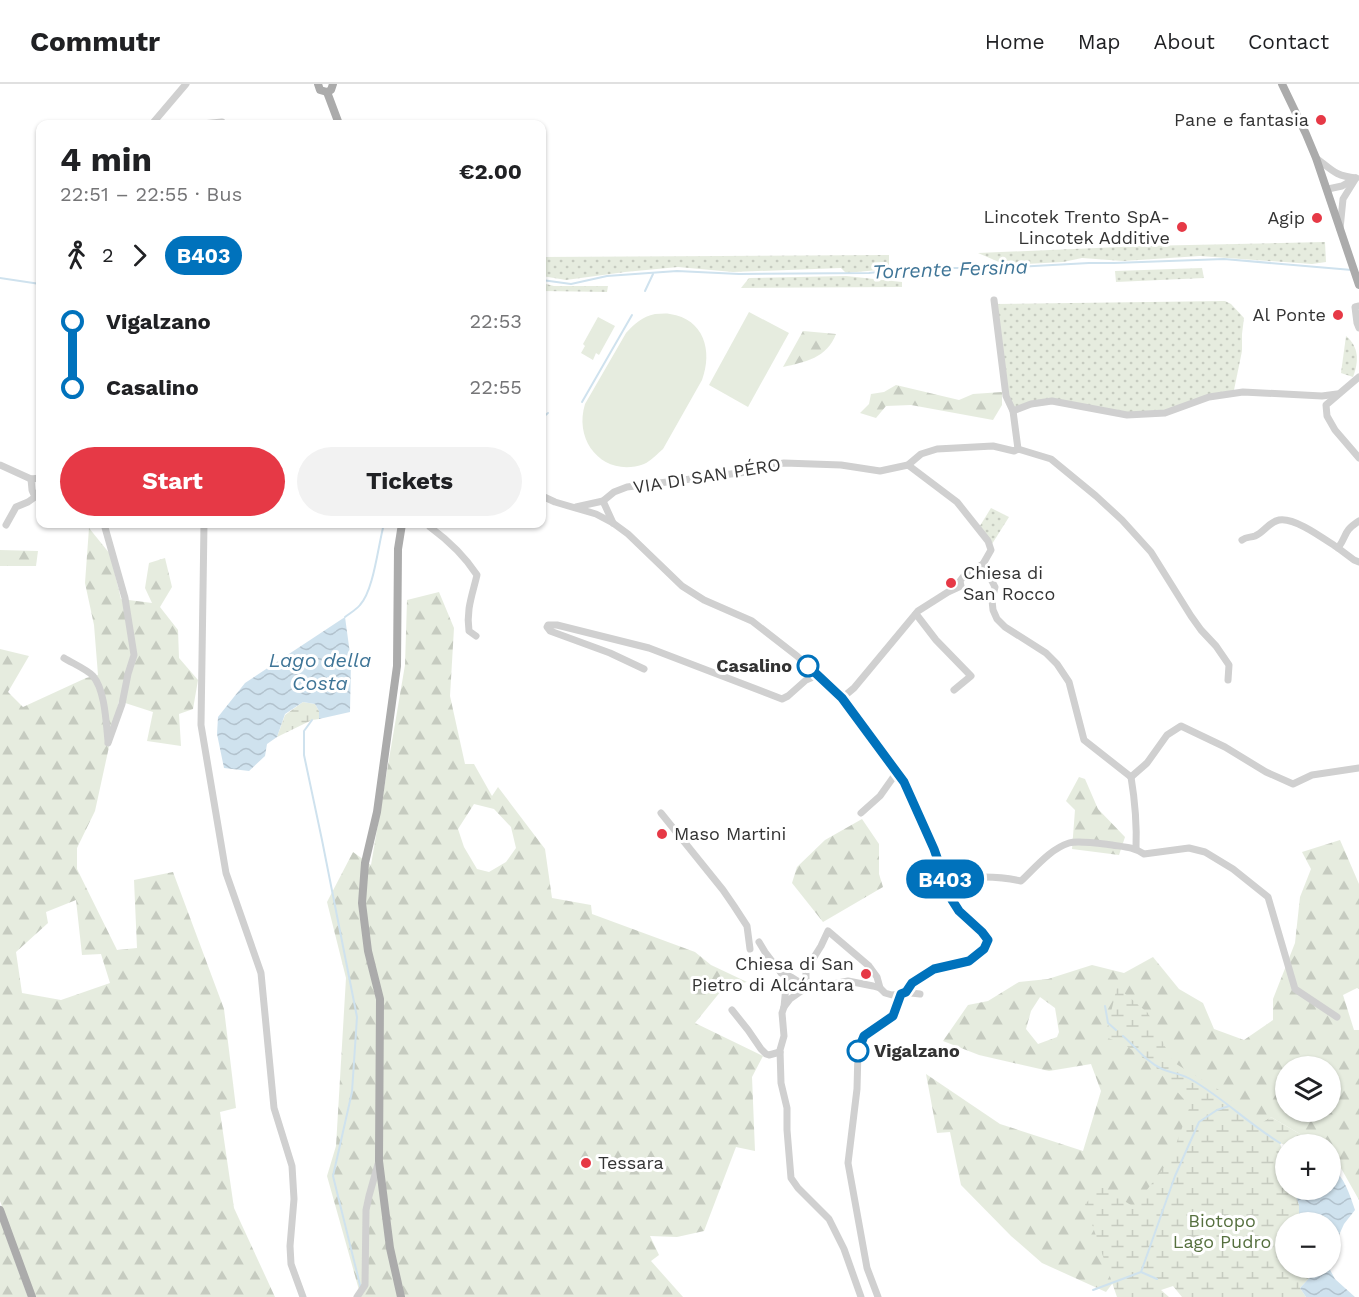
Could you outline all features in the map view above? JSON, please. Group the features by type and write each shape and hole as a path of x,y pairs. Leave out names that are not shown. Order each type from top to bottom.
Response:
{"main road":[{"path":"318,84 320,90 327,92 332,90 333,84"},
{"path":"1274,84 1283,87 1306,134 1328,189 1359,285"},
{"path":"327,92 338,120"},
{"path":"401,528 398,549 397,666 377,812 365,863 362,903 368,951 380,999 379,1161 390,1248 401,1297"},
{"path":"0,1209 32,1297"}],"street":[{"path":"155,120 186,84"},
{"path":"1316,158 1334,173 1343,177 1357,177"},
{"path":"1328,189 1342,186 1357,177"},
{"path":"1340,230 1343,199 1357,177"},
{"path":"993,300 1006,396 1013,411 1018,449"},
{"path":"1359,306 1355,307 1359,328"},
{"path":"1359,377 1326,405 1327,416 1335,429 1359,458"},
{"path":"1013,411 1031,404 1052,401 1137,415 1165,413 1209,397 1243,392 1322,396 1337,394"},
{"name":"VIA DI SAN PÉRO","path":"574,507 600,501 614,492 627,488 747,472 784,463 841,465 880,471 908,465 921,454 937,449 993,446 1014,451 1018,449 1051,459 1122,520 1150,552 1191,616 1229,665 1228,680"},
{"path":"0,465 31,479 36,478"},
{"path":"842,698 854,688 916,614 961,586 960,581 963,577 983,564 991,550 988,541 957,502 908,465"},
{"path":"6,525 16,507 35,496 31,479"},
{"path":"546,498 596,514 613,523 628,534 682,586 704,600 752,621 790,650 842,698 904,782 952,900 959,911 988,940 984,949 969,961 934,969 912,983 904,992 893,1016 864,1036 858,1051 857,1089 848,1163 867,1268 878,1297"},
{"path":"596,514 600,501"},
{"path":"600,501 613,523"},
{"path":"1242,540 1255,536 1277,520 1287,520 1359,562"},
{"path":"1338,548 1345,532 1359,522"},
{"path":"64,658 93,675 101,692 106,715 108,743 122,704 134,655 125,598 105,528"},
{"path":"204,528 201,725 226,873 261,973 274,1108 292,1166 294,1199 290,1246 291,1264 303,1297"},
{"path":"431,528 461,553 477,575 467,617 469,631 476,636"},
{"path":"983,564 995,587 992,600 997,619 1005,627 1046,653 1057,664 1069,682 1084,740 1131,777 1137,832 1136,849"},
{"path":"916,614 936,640 971,676 954,690"},
{"path":"644,669 610,653 550,631 547,627 557,625 649,648 782,699 806,680 818,675"},
{"path":"1131,777 1147,763 1167,735 1181,726 1293,784 1312,775 1359,768"},
{"path":"861,813 880,796 897,772"},
{"path":"661,813 734,906 747,926 750,949"},
{"path":"945,879 980,876 1021,881 1056,849 1071,842 1107,844 1136,849 1144,854 1189,848 1205,852 1233,869 1268,897 1295,989 1337,1017"},
{"path":"808,984 806,970 828,931 869,966 885,993 920,994"},
{"path":"759,942 781,973 802,984 823,986 848,981 880,988"},
{"path":"787,976 782,1013 784,1036 780,1052 781,1083 787,1108 791,1178 829,1219 844,1249 861,1297"},
{"path":"784,1007 808,984"},
{"path":"732,1010 766,1054 780,1052"},
{"path":"358,1296 364,1286 367,1267 366,1210 379,1161"}],"green space":[{"path":"1325,242 1326,262 1312,264 1200,256 1123,261 1082,258 1063,262 1006,265 978,253 1142,246"},
{"path":"889,255 889,269 846,273 841,268 733,272 678,267 566,280 546,277 546,257"},
{"path":"1202,268 1204,278 1116,282 1115,271"},
{"path":"846,276 902,282 902,287 741,288 749,278"},
{"path":"546,284 608,286 607,292 546,291"},
{"path":"1225,301 1244,318 1242,351 1234,390 1165,412 1128,413 1063,402 1014,410 1007,396 996,304"},
{"path":"749,312 789,333 748,407 709,385"},
{"path":"655,314 682,317 698,329 706,348 705,369 702,380 663,449 644,464 630,467 617,466 595,454 588,444 582,418 585,404 626,333 639,321"},
{"path":"598,317 615,326 599,355 596,353 593,360 581,353 585,346 583,344"},
{"path":"803,331 836,334 821,354 807,361 783,367"},
{"path":"1346,336 1357,355 1353,377 1341,373"},
{"path":"896,385 959,400 973,394 1002,392 1002,405 993,420 911,405 886,406 876,418 860,413 869,404 871,394 884,392"},
{"path":"991,508 1009,517 992,544 978,529"},
{"path":"89,528 110,554 121,599 152,603 145,588 149,563 165,558 172,587 160,607 178,630 179,658 198,680 193,709 179,714 181,746 147,741 153,712 119,701 95,811 77,848 77,869 117,950 137,948 134,880 173,872 224,1009 236,1108 220,1112 234,1208 275,1297 35,1297 0,1201 0,649 29,656 8,692 23,707 86,678 98,675 94,625 85,583","holes":["76,900 82,955 101,954 110,983 61,1000 22,993 16,952 48,923 46,912"]},
{"path":"0,550 38,551 36,566 0,566"},
{"path":"439,592 454,628 450,696 465,764 474,764 492,796 498,787 545,849 552,898 591,905 592,914 695,952 711,965 747,982 725,986 695,1023 763,1056 752,1077 755,1151 736,1147 704,1231 677,1237 650,1236 659,1255 651,1261 683,1297 361,1297 327,1176 336,1146 346,978 327,902 353,852 371,865 405,665 407,600","holes":["474,804 494,809 511,827 516,848 506,862 489,872 477,869 464,847 458,829"]},
{"path":"303,702 315,704 319,711 319,719 312,720 277,737 285,715"},
{"path":"1079,777 1085,779 1098,809 1125,837 1119,855 1072,849 1075,810 1066,801"},
{"path":"862,819 879,844 879,874 883,887 823,922 792,883 797,867 825,840"},
{"path":"1340,840 1359,884 1359,989 1343,995 1354,1030 1359,1030 1359,1200 1341,1168 1341,1134 1300,1134 1280,1122 1341,1122 1341,1056 1275,1056 1275,1119 1271,1117 1151,1232 1106,1292 1042,1263 1011,1236 961,1185 950,1132 937,1133 926,1074 1000,1124 1083,1151 1101,1091 1091,1064 1049,1071 979,1055 943,1041 968,1005 988,1001 1019,982 1048,979 1092,965 1124,973 1153,957 1179,989 1203,1003 1214,1029 1244,1040 1273,1020 1273,999 1295,943 1300,897 1311,869 1302,852","holes":["1040,997 1055,1008 1059,1032 1057,1037 1038,1044 1026,1029 1031,1011"]},
{"name":"Biotopo Lago Pudro","path":"1117,987 1148,1013 1173,1062 1219,1090 1260,1124 1271,1117 1275,1122 1280,1122 1300,1134 1275,1134 1275,1200 1297,1200 1299,1212 1275,1212 1275,1278 1309,1278 1300,1288 1306,1297 1182,1297 1173,1286 1161,1290 1169,1297 1117,1297 1085,1204 1102,1187 1134,1207 1171,1158 1190,1106 1155,1067 1124,1044 1105,1037"},
{"path":"0,1220 28,1297 0,1297"}],"water":[{"name":"Lago della Costa","path":"345,617 351,661 350,712 319,719 319,711 315,704 303,702 285,714 277,737 267,744 265,756 249,771 224,768 217,734 218,717 245,683"},
{"path":"1341,1178 1355,1210 1341,1231 1341,1212 1299,1212 1297,1200 1341,1200"},
{"path":"1309,1278 1334,1278 1355,1297 1306,1297 1300,1288"}],"waterway":[{"name":"Torrente Fersina","path":"546,281 571,284 607,276 677,271 739,274 869,273 917,268 996,268 1224,259 1352,270"},
{"path":"645,291 653,274"},
{"name":"Torrente Fersina","path":"0,278 36,283"},
{"path":"582,402 632,315"},
{"path":"345,617 360,605 369,589 383,528"},
{"path":"312,720 304,731 304,755 357,1017 352,1092 333,1176 361,1289"},
{"path":"1105,1006 1108,1023 1116,1030"},
{"path":"1123,1036 1156,1066 1188,1078 1203,1087 1275,1140"},
{"path":"1141,1272 1175,1176 1199,1122 1217,1110 1229,1106"},
{"path":"1093,1290 1141,1272 1157,1279"}],"bus line":[{"name":"B403","path":"808,666 842,698 904,782 934,849 952,900 959,911 988,940 984,949 969,961 934,969 912,983 906,992 901,994 893,1016 864,1036 858,1051"}],"place":[{"name":"Pane e fantasia","path":"1321,120"},
{"name":"Agip","path":"1317,218"},
{"name":"Lincotek Trento SpA- Lincotek Additive","path":"1182,227"},
{"name":"Al Ponte","path":"1338,315"},
{"name":"Chiesa di San Rocco","path":"951,583"},
{"name":"Casalino","path":"808,666"},
{"name":"Maso Martini","path":"662,834"},
{"name":"Chiesa di San Pietro di Alcántara","path":"866,974"},
{"name":"Vigalzano","path":"858,1051"},
{"name":"Tessara","path":"586,1163"}]}
